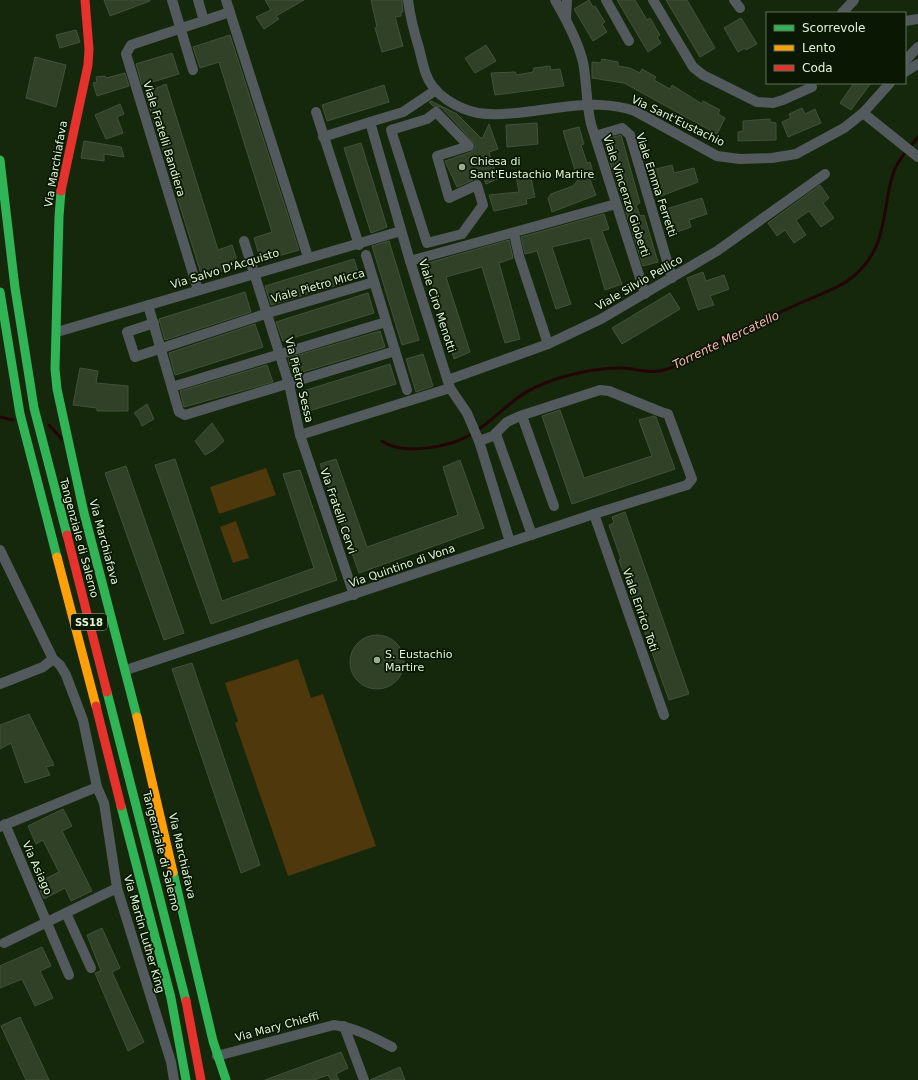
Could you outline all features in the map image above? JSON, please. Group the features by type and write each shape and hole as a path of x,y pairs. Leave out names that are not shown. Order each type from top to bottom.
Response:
{"main road":[{"name":"Via Marchiafava","path":"85,0 89,49 88,65 60,198 55,369 57,389 84,513 126,670 217,1056 226,1080"},
{"name":"Tangenziale di Salerno","path":"0,160 15,288 34,408 184,991 201,1080"},
{"name":"SS18","path":"0,292 20,414 170,998 186,1080"}],"street":[{"path":"172,0 193,70"},
{"path":"198,0 204,20"},
{"path":"226,0 308,257"},
{"name":"Via Sant'Eustachio","path":"408,0 411,19 426,76 436,90 457,107 478,113 499,114 586,105 607,104 623,107 636,111 717,156 740,159 772,158 796,154 844,128 863,113 889,84"},
{"path":"555,0 566,18"},
{"path":"566,18 567,0"},
{"path":"606,0 629,41"},
{"path":"653,0 693,67 703,75 757,102 778,102 812,87"},
{"path":"843,12 854,0"},
{"name":"Viale Fratelli Bandiera","path":"198,290 126,54 131,45 230,12"},
{"name":"Viale Vincenzo Gioberti","path":"566,18 583,62 586,105 645,294"},
{"path":"906,21 918,18"},
{"path":"906,60 918,47"},
{"path":"906,71 918,64"},
{"path":"323,136 403,112 436,90"},
{"path":"316,112 359,245"},
{"path":"436,112 469,146 437,156 449,198 477,185 483,205 462,234 427,243 391,130 427,119 436,112"},
{"path":"863,113 918,157"},
{"name":"Viale Ciro Menotti","path":"370,122 410,261 449,384 467,413 479,441 510,542"},
{"name":"Viale Emma Ferretti","path":"595,136 622,128 630,134 672,278"},
{"name":"Viale Silvio Pellico","path":"449,384 548,344 601,319 717,251 825,174"},
{"path":"410,261 514,236 616,204"},
{"name":"Via Salvo D'Acquisto","path":"57,332 255,272 308,257 359,245 401,231"},
{"path":"514,236 548,344"},
{"name":"Via Pietro Sessa","path":"244,241 290,384 300,435 449,384"},
{"path":"366,255 407,390"},
{"name":"Viale Pietro Micca","path":"154,323 127,332 135,356 268,313 374,282"},
{"path":"148,305 179,412 185,415 395,352"},
{"path":"172,387 386,322"},
{"name":"Via Quintino di Vona","path":"126,670 594,514 687,485 692,479 670,416 666,413 609,391 600,390 522,416"},
{"path":"479,441 496,434 507,422 522,416 554,506"},
{"path":"496,434 532,535"},
{"name":"Via Fratelli Cervi","path":"300,435 354,595"},
{"name":"Viale Enrico Toti","path":"594,514 664,715"},
{"name":"Via Martin Luther King","path":"0,550 53,660 60,666 66,676 83,720 97,787 104,803 116,888 171,1062 174,1080"},
{"path":"0,684 43,667 53,660"},
{"name":"Via Asiago","path":"69,975 48,922 2,825 97,787"},
{"path":"4,943 116,888"},
{"path":"66,913 91,968"},
{"name":"Via Mary Chieffi","path":"217,1056 334,1025 344,1026 364,1033 392,1047"},
{"path":"344,1026 364,1080"}],"shaded area":[{"path":"266,468 276,495 219,514 210,487"},
{"path":"236,521 249,558 233,563 220,527"},
{"path":"298,659 311,698 323,694 376,846 288,876 235,723 238,721 225,683"}],"building":[{"path":"104,0 150,0 150,1 110,16"},
{"path":"265,0 304,0 276,16 279,19 264,29 256,17 271,10"},
{"path":"371,0 402,0 403,12 401,12 401,16 395,17 403,46 382,52 375,28 377,27"},
{"path":"589,0 593,7 595,6 605,22 602,24 607,32 593,41 574,9"},
{"path":"617,0 635,0 647,20 650,18 660,35 657,37 661,43 648,52"},
{"path":"666,0 687,0 715,48 700,57"},
{"path":"741,18 757,44 746,50 745,48 738,52 724,28"},
{"path":"76,30 80,42 60,48 56,35"},
{"path":"230,35 299,250 261,261 254,238 272,232 219,62 200,68 193,47"},
{"path":"486,45 496,61 475,73 465,58"},
{"path":"172,53 179,74 142,85 136,64"},
{"path":"35,57 66,65 56,107 26,98"},
{"path":"602,59 618,62 618,66 630,68 640,73 642,69 656,77 654,80 670,89 672,85 702,104 703,101 720,110 718,114 725,118 717,134 624,83 592,78 592,62 601,63"},
{"path":"550,66 551,70 560,69 564,86 495,95 491,73 515,72 517,75 533,72 534,68"},
{"path":"125,73 129,86 97,96 93,83 97,82 96,77 105,76 106,78"},
{"path":"166,84 218,250 232,245 239,266 202,277 145,93"},
{"path":"853,84 870,84 851,110 840,103"},
{"path":"384,85 389,102 327,121 322,105"},
{"path":"431,101 457,114 482,139 489,124 498,149 489,152 497,179 486,184 484,178 475,179 457,187 445,161 471,152 475,148 475,144 441,107 433,106 429,102"},
{"path":"120,104 124,114 117,117 123,133 106,139 95,115"},
{"path":"802,108 805,114 815,109 821,123 788,137 782,122 791,118 789,114"},
{"path":"770,119 770,122 776,123 776,140 738,141 738,132 743,131 743,121"},
{"path":"537,123 538,144 507,147 506,125"},
{"path":"579,127 584,144 581,145 587,163 590,162 595,179 590,180 596,195 552,212 548,198 551,194 573,186 578,180 563,131"},
{"path":"621,135 640,203 636,205 640,216 644,215 658,262 643,266 603,140"},
{"path":"84,141 121,147 124,157 104,154 104,161 81,158"},
{"path":"361,143 387,227 371,233 344,148"},
{"path":"672,165 674,173 694,168 698,182 661,196 652,170"},
{"path":"530,173 535,197 526,199 527,204 494,211 489,195 519,192 516,176"},
{"path":"820,185 829,198 823,203 834,218 821,227 809,211 796,220 806,235 794,243 785,230 777,236 768,223"},
{"path":"702,198 707,214 689,220 691,227 674,233 666,209"},
{"path":"604,214 609,229 602,231 622,284 605,290 590,238 552,247 571,304 556,309 537,251 525,254 521,237"},
{"path":"509,240 513,258 499,263 520,339 505,343 482,267 446,277 470,352 454,359 432,283 427,285 421,265"},
{"path":"389,241 419,340 402,345 372,246"},
{"path":"354,259 360,278 271,305 265,286"},
{"path":"703,272 706,281 724,275 729,289 710,296 714,305 698,310 687,278"},
{"path":"245,292 251,312 165,340 159,319"},
{"path":"368,293 374,313 283,341 276,322"},
{"path":"670,293 680,309 622,344 612,328"},
{"path":"255,324 263,347 175,375 169,353"},
{"path":"380,331 385,347 293,375 288,358"},
{"path":"423,354 433,386 416,392 406,359"},
{"path":"390,364 396,384 306,412 300,392"},
{"path":"267,365 273,382 184,407 180,391"},
{"path":"80,368 98,371 96,383 128,386 128,411 97,411 97,408 73,405"},
{"path":"147,404 154,419 142,426 134,413"},
{"path":"560,410 584,478 652,456 639,420 654,416 656,417 675,469 572,504 542,416"},
{"path":"212,423 224,441 214,450 205,455 195,441"},
{"path":"175,459 222,601 314,568 283,474 300,470 337,580 211,624 155,465"},
{"path":"336,459 367,547 458,515 443,467 460,460 484,528 359,573 320,464"},
{"path":"126,466 184,633 164,640 105,473"},
{"path":"625,512 689,694 669,700 619,560 621,559 609,525 614,523 612,517"},
{"name":"S. Eustachio Martire","path":"372,635 382,635 392,639 400,647 404,657 404,667 400,677 392,685 382,689 372,689 362,685 354,677 350,667 350,657 354,647 362,639"},
{"path":"192,663 260,865 241,873 172,669"},
{"path":"29,714 54,765 46,767 50,775 25,783 11,743 0,749 0,725"},
{"path":"63,809 72,826 62,831 92,891 71,901 65,888 44,899 37,883 59,872 43,840 36,844 28,826"},
{"path":"102,928 120,968 112,972 144,1042 128,1051 95,973 101,971 87,935"},
{"path":"42,947 51,966 40,971 53,998 35,1006 22,979 0,988 0,966"},
{"path":"20,1017 49,1080 26,1080 1,1026"},
{"path":"341,1052 348,1068 336,1074 339,1080 331,1080 328,1075 314,1080 265,1080"},
{"path":"400,1067 405,1080 370,1080"}],"waterway":[{"name":"Torrente Mercatello","path":"382,441 391,446 414,449 450,443 470,435 479,429 520,396 538,386 558,378 592,370 624,368 654,372 673,367 690,359 730,335 844,283 855,275 873,253 882,229 894,171 903,156 918,137"},
{"path":"0,417 13,420"},
{"path":"49,425 62,439"}],"traffic: fast":[{"path":"0,160 15,288 34,408 67,535"},
{"path":"61,191 55,369 57,389 84,513 137,717"},
{"path":"0,292 20,414 57,557"},
{"path":"107,692 186,1001"},
{"path":"121,806 171,998 186,1080"},
{"path":"173,872 213,1041 226,1080"}],"traffic: slow":[{"path":"57,557 96,706"},
{"path":"137,717 173,872"}],"traffic: jam":[{"path":"61,191 88,65 89,49 85,0"},
{"path":"67,535 107,692"},
{"path":"96,706 121,806"},
{"path":"186,1001 201,1080"}],"place":[{"name":"Chiesa di Sant'Eustachio Martire","path":"462,167"},
{"name":"S. Eustachio Martire","path":"377,660"}]}
